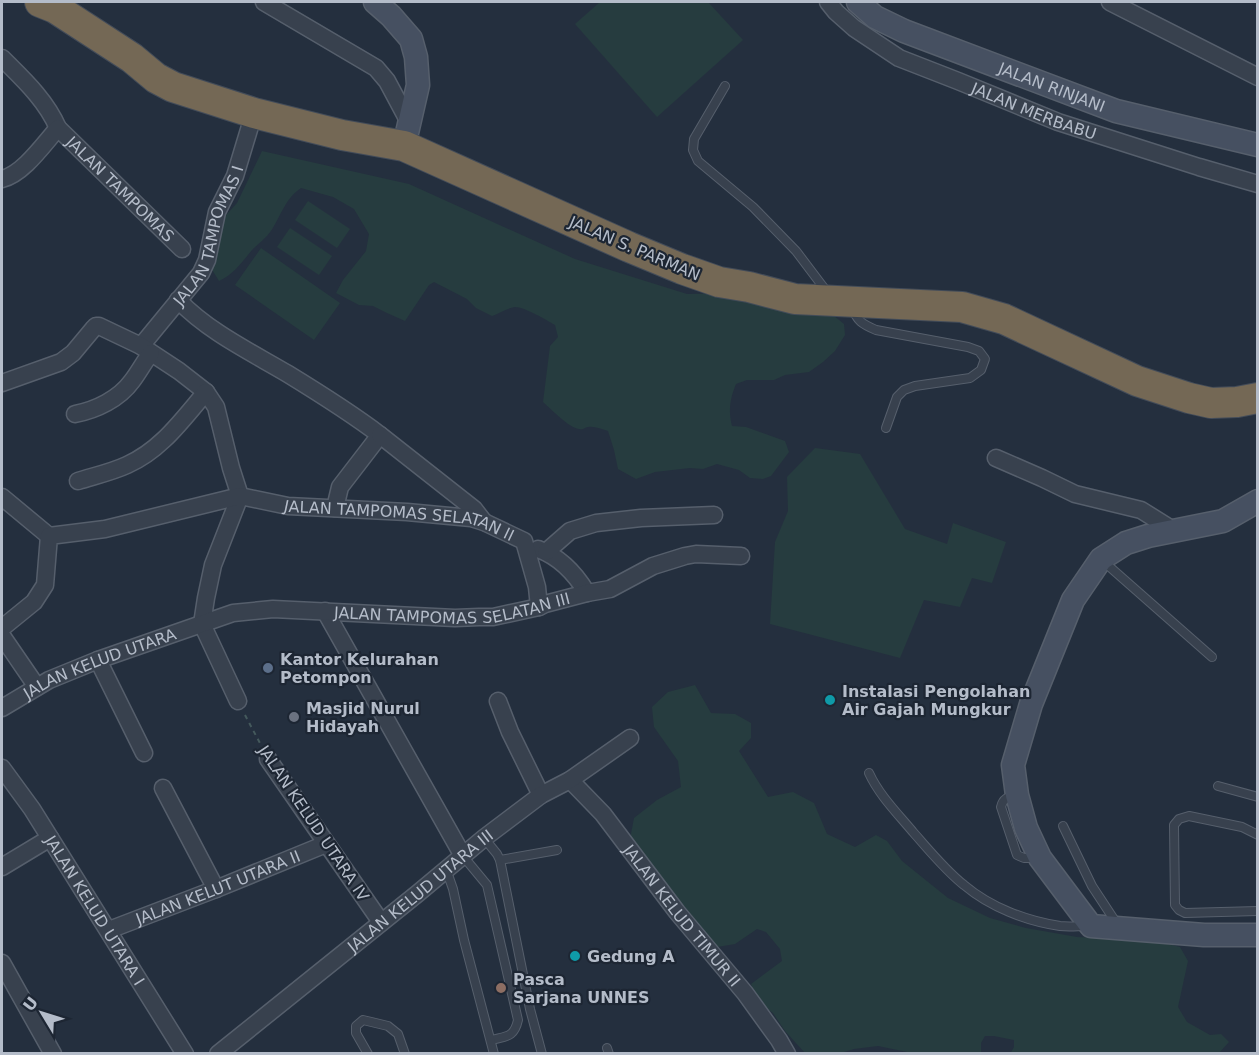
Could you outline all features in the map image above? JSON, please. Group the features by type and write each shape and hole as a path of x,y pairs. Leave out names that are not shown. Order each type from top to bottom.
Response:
{"highway":[{"name":"JALAN S. PARMAN","path":"48,4 132,58 156,78 173,87 254,113 342,135 407,135 543,209 682,269 719,282 795,299 962,308 1004,319 1137,381 1190,398 1211,403 1237,402 1257,398"}],"main road":[{"path":"375,2 411,39 416,57 418,85 407,135"},
{"name":"JALAN RINJANI","path":"858,2 875,17 904,32 1116,111 1257,144"},
{"path":"1257,501 1223,521 1148,536 1126,543 1101,559 1073,600 1031,704 1013,765 1017,795 1026,828 1040,858 1091,926 1204,935 1257,935"}],"street":[{"path":"264,2 376,68 387,81 407,135"},
{"name":"JALAN MERBABU","path":"828,2 854,28 898,57 1058,122 1257,183"},
{"path":"1110,2 1257,77"},
{"name":"JALAN TAMPOMAS","path":"2,58 30,86 53,117 57,128 182,249"},
{"name":"JALAN TAMPOMAS I","path":"75,414 88,412 118,395 132,381 146,350 178,300 201,273 207,260 217,212 235,176 254,113"},
{"name":"JALAN TAMPOMAS","path":"2,179 13,176 39,151 57,128"},
{"path":"178,300 192,315 231,342 357,418 474,509 484,522"},
{"path":"6,376 61,362 73,353 96,326 146,350 206,392 216,407 240,496 213,565 202,624 238,701"},
{"path":"78,481 126,466 158,447 206,392"},
{"path":"335,508 340,487 380,435"},
{"path":"996,458 1075,494 1141,510 1173,530"},
{"path":"2,497 49,536 105,530 240,496"},
{"name":"JALAN TAMPOMAS SELATAN II","path":"240,496 288,506 407,512 471,518 484,522 524,541 537,587 539,607"},
{"path":"546,552 570,531 596,523 641,518 714,515"},
{"path":"2,628 34,602 45,585 49,536"},
{"path":"524,541 568,567 579,578 587,593"},
{"name":"JALAN TAMPOMAS SELATAN III","path":"202,624 233,613 273,609 443,617 493,617 610,589 671,559 696,554 741,556"},
{"path":"325,611 463,856"},
{"name":"JALAN KELUD UTARA","path":"2,708 49,680 98,660 202,624"},
{"path":"2,636 38,687"},
{"path":"98,660 144,753"},
{"path":"498,701 510,732 541,795"},
{"name":"JALAN KELUD UTARA III","path":"218,1053 484,838 541,795 570,780 630,738"},
{"name":"JALAN KELUD UTARA IV","path":"268,759 381,922"},
{"name":"JALAN KELUD UTARA I","path":"2,768 32,809 185,1053"},
{"name":"JALAN KELUD TIMUR II","path":"570,780 603,814 677,912 745,993 787,1053"},
{"path":"163,788 216,890"},
{"path":"2,867 50,838"},
{"name":"JALAN KELUT UTARA II","path":"109,930 216,890 326,843"},
{"path":"2,963 53,1053"}],"lane":[{"path":"725,86 694,139 693,150 698,161 753,207 864,325 876,330 968,347 979,351 985,359 981,369 970,378 915,386 904,390 897,397 886,428"},
{"path":"1101,559 1212,657"},
{"path":"869,773 893,808 935,857 964,885 991,904 1043,923 1062,927 1091,926"},
{"path":"1218,786 1257,797"},
{"path":"1257,836 1242,827 1189,816 1179,819 1174,825 1175,905 1179,910 1185,913 1257,911"},
{"path":"1063,826 1092,886 1120,929"},
{"path":"484,838 500,860 530,1009 542,1053"},
{"path":"500,860 557,850"},
{"path":"463,856 487,885 518,1020 516,1030 512,1034 491,1040"},
{"path":"446,869 494,1053"},
{"path":"368,1053 356,1033 356,1026 363,1020 388,1026 398,1034 405,1053"}],"path":[{"name":"JALAN KELUD UTARA IV","path":"238,701 268,759"}],"green space":[{"path":"600,2 708,2 743,40 657,117 575,24"},
{"path":"262,151 409,184 575,259 687,294 738,293 828,311 844,324 845,335 835,351 809,372 785,375 774,380 747,380 736,384 730,405 732,426 746,427 785,441 789,452 771,476 763,479 750,478 739,470 717,464 703,469 690,468 655,472 636,479 618,469 608,431 593,427 575,428 543,402 550,346 558,337 555,325 535,314 515,307 492,316 476,308 467,299 434,282 429,285 405,321 373,306 359,305 336,293 343,280 366,251 369,234 354,209 333,197 301,188 288,200 267,236 233,271 219,281 211,268 218,224 237,203"},
{"path":"308,201 350,229 337,248 295,220"},
{"path":"290,228 332,256 319,275 277,247"},
{"path":"261,248 340,303 314,340 235,285"},
{"path":"815,448 860,454 905,529 947,544 953,523 1006,542 992,583 972,578 960,607 924,600 900,658 770,624 775,542 788,511 787,477"},
{"path":"695,685 711,713 735,714 751,723 751,738 739,751 768,797 793,792 814,803 827,834 855,847 876,835 887,841 902,861 948,898 990,918 1026,928 1077,937 1153,940 1180,947 1188,961 1178,1007 1187,1022 1210,1035 1221,1034 1229,1042 1219,1053 1010,1054 1014,1047 1014,1040 985,1036 981,1043 981,1053 912,1053 878,1046 841,1053 805,1053 785,1031 773,1013 757,1001 751,984 782,961 780,949 766,932 757,929 735,944 717,947 630,839 634,818 657,800 681,787 678,761 654,727 652,707 668,692"}],"place":[{"name":"Kantor Kelurahan Petompon","path":"268,668"},
{"name":"Instalasi Pengolahan Air Gajah Mungkur","path":"830,700"},
{"name":"Masjid Nurul Hidayah","path":"294,717"},
{"name":"Gedung A","path":"575,956"},
{"name":"Pasca Sarjana UNNES","path":"501,988"}]}
